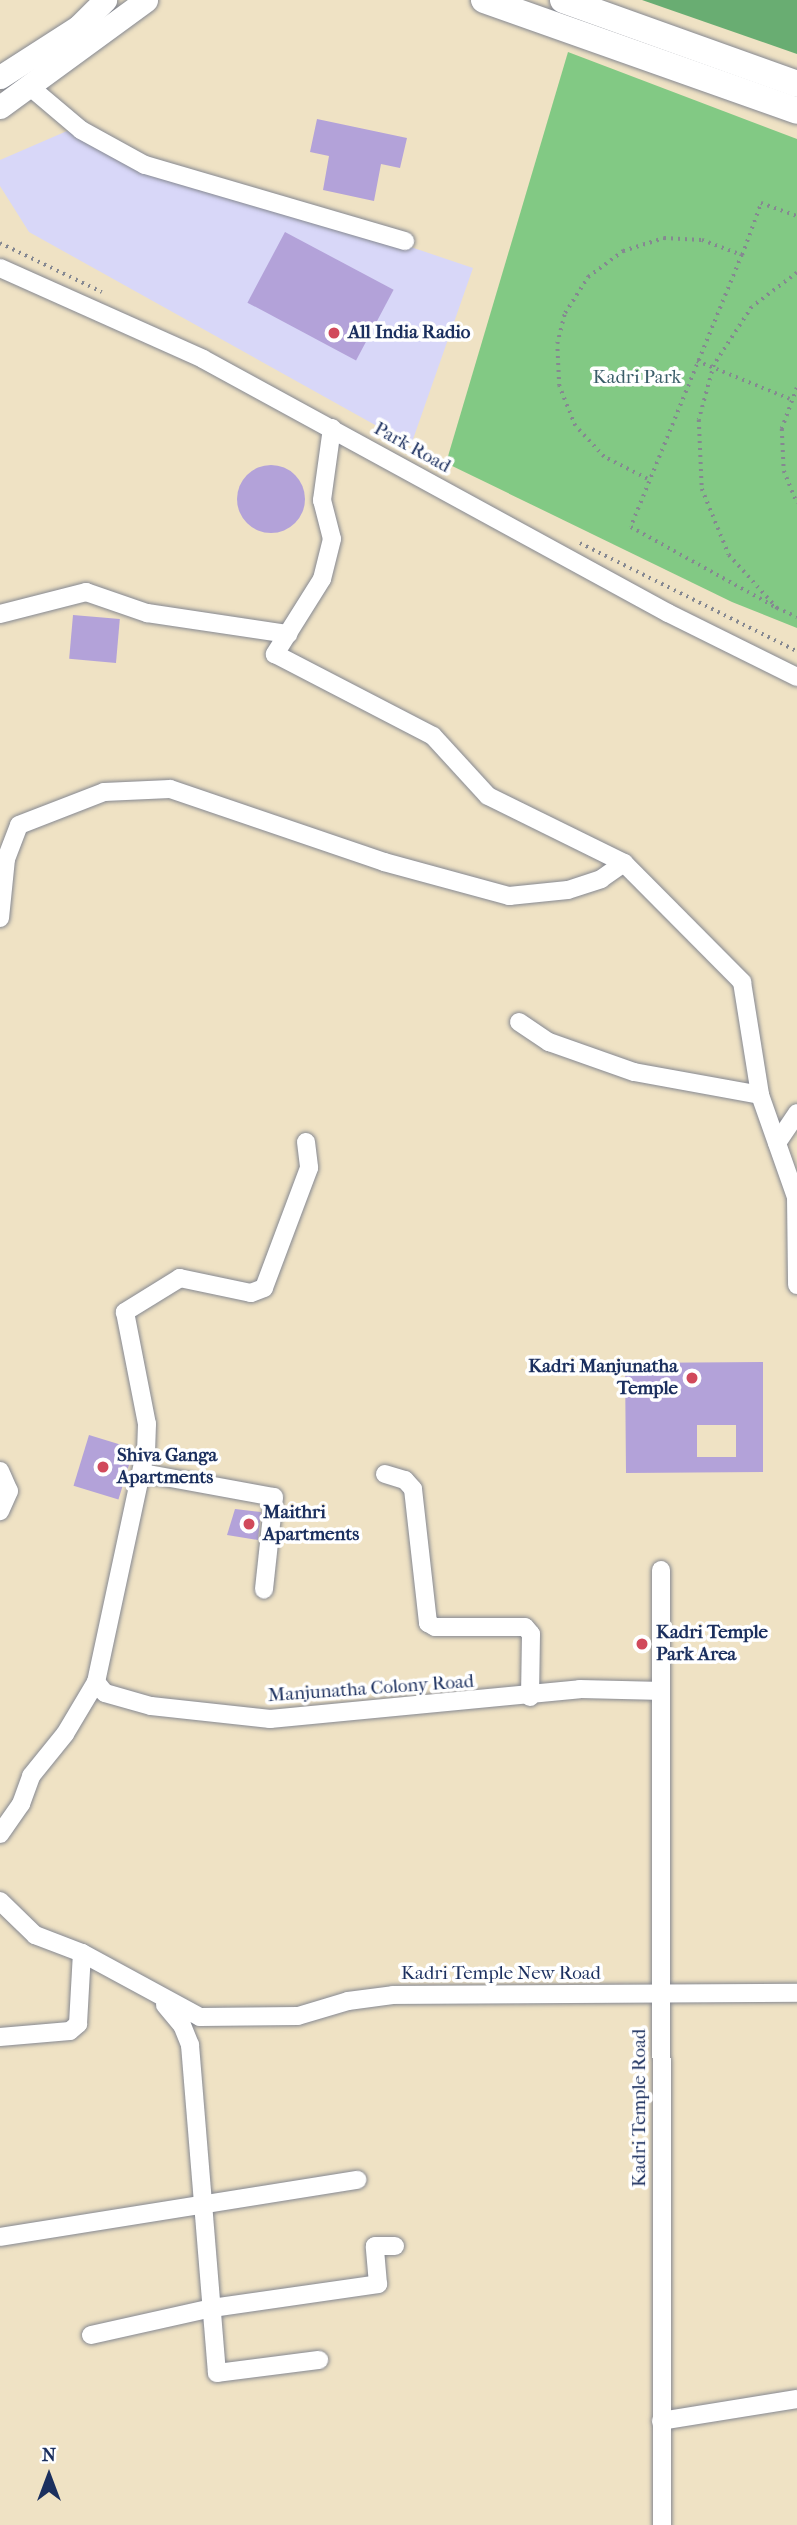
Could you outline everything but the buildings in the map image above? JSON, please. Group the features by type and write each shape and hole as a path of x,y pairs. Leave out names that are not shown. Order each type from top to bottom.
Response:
{"highway":[{"path":"484,0 797,111"},
{"path":"563,0 797,83"}],"main road":[{"path":"0,78 79,26 106,0"},
{"path":"0,107 146,0"}],"street":[{"path":"29,86 81,130 145,165 405,241"},
{"name":"Park Road","path":"0,268 204,359 668,613 797,677"},
{"path":"331,428 322,500 332,539 322,579 275,654 433,736 488,796 624,863 742,982 760,1095 796,1197 797,1285"},
{"path":"0,614 86,592 147,613 288,634"},
{"path":"0,918 6,859 19,825 104,792 170,789 384,862 509,896 568,890 601,879 624,863"},
{"path":"519,1022 549,1042 634,1072 669,1082 712,1083 760,1095"},
{"path":"777,1143 797,1113"},
{"path":"0,1834 10,1825 43,1757 65,1734 96,1682 143,1474 147,1424 125,1312 180,1278 251,1293 264,1289 309,1168 306,1142"},
{"path":"0,1471 9,1491 0,1511"},
{"path":"143,1474 274,1497 264,1588"},
{"path":"385,1474 405,1479 413,1489 428,1623 435,1627 525,1627 531,1634 530,1697"},
{"name":"Kadri Temple Road","path":"661,1570 662,2525"},
{"name":"Manjunatha Colony Road","path":"96,1682 106,1693 151,1706 270,1719 530,1697 580,1689 660,1691"},
{"name":"Kadri Temple New Road","path":"0,1901 35,1935 82,1953 160,1999 200,2017 219,2019 298,2016 348,2001 393,1994 661,1996 797,1993"},
{"path":"0,2037 69,2031 78,2025 82,1953"},
{"path":"160,1999 182,2025 190,2045 217,2373 319,2360"},
{"path":"0,2237 205,2202 357,2180"},
{"path":"91,2335 212,2308 378,2284 375,2246 395,2246"},
{"path":"661,2421 797,2399"}],"path":[{"path":"797,216 761,203 647,479 631,527 797,617"},
{"path":"647,479 604,457 575,426 559,386 557,344 565,313 589,277 623,251 664,239 689,239 742,254"},
{"path":"777,608 729,555 702,489 699,420 714,365 751,307 797,273"},
{"path":"696,361 714,365 790,399"},
{"path":"797,388 790,399 782,429 784,471 797,504"}],"shaded area":[{"path":"67,131 473,268 411,445 29,232 0,186 0,160"}],"green space":[{"path":"642,0 797,0 797,54"},
{"name":"Kadri Park","path":"568,52 797,139 797,628 732,602 446,463"}],"place":[{"name":"All India Radio","path":"334,333"},
{"name":"Kadri Manjunatha Temple","path":"692,1378"},
{"name":"Shiva Ganga Apartments","path":"103,1467"},
{"name":"Maithri Apartments","path":"249,1524"},
{"name":"Kadri Temple Park Area","path":"642,1644"}]}
